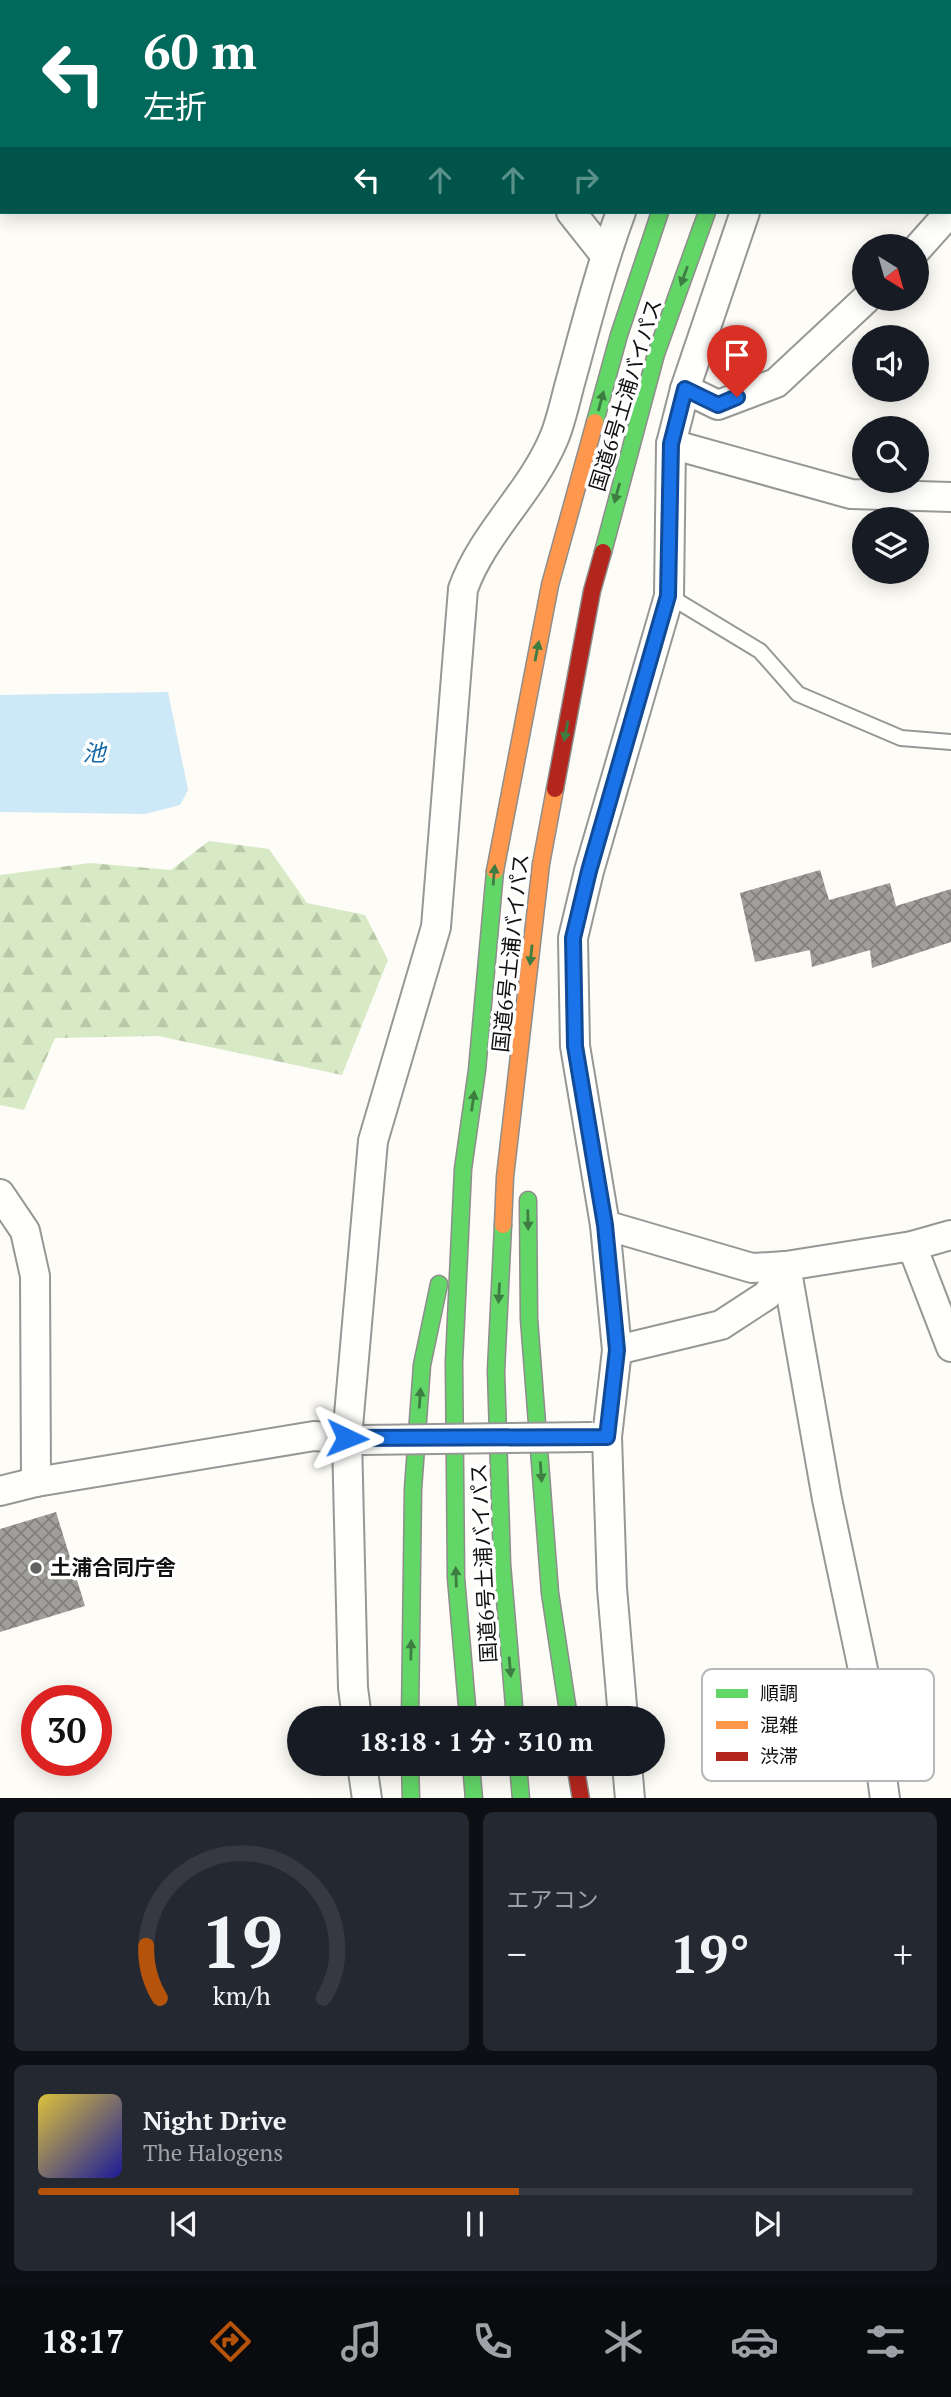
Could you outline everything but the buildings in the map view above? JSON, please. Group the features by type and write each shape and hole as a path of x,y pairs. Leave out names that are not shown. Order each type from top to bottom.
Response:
{"highway":[{"name":"国道6号土浦バイパス","path":"467,1706 456,1578 454,1362 463,1169 477,1070 496,858 550,585 619,335 659,214"},
{"name":"国道6号土浦バイパス","path":"514,1706 502,1564 496,1371 505,1177 519,1079 541,864 592,591 656,354 706,214"},
{"path":"519,1079 526,1140"},
{"path":"410,1706 414,1489 422,1366 463,1169"},
{"path":"528,1180 530,1332 550,1593 567,1706"},
{"path":"410,1776 411,1798"},
{"path":"472,1776 474,1798"},
{"path":"519,1776 521,1798"},
{"path":"577,1776 581,1798"}],"street":[{"path":"573,214 605,255"},
{"path":"355,1706 353,1688 355,1439 373,1141 436,927 463,589 481,551 554,438 605,255 620,214"},
{"path":"622,1706 599,1437 617,1350 605,1225 575,1046 573,938 589,871 668,596 671,444 685,389 744,214"},
{"path":"929,235 947,214"},
{"path":"685,389 718,405 776,383 852,312"},
{"path":"671,444 851,494 951,497"},
{"path":"0,1194 25,1231 35,1276 36,1482"},
{"path":"605,1225 752,1268 786,1266 912,1246 951,1235"},
{"path":"912,1246 951,1347"},
{"path":"617,1350 721,1325 767,1295 786,1266"},
{"path":"786,1266 827,1499 863,1669"},
{"path":"0,1491 36,1482 314,1436 355,1439 599,1437"},
{"path":"364,1776 367,1798"},
{"path":"628,1776 631,1798"}],"lane":[{"path":"668,596 760,651 798,694 901,738 951,742"}],"green space":[{"path":"209,841 269,849 307,903 365,915 388,960 342,1075 158,1036 55,1038 24,1110 0,1105 0,875 90,863 171,870"}],"water":[{"name":"池","path":"168,692 188,790 180,805 145,814 0,812 0,695"}],"traffic: fast":[{"path":"595,422 619,335 659,214"},
{"path":"603,552 656,354 706,214"},
{"path":"467,1706 456,1578 454,1362 463,1169 477,1070 495,871"},
{"path":"528,1200 529,1319 550,1593 567,1706"},
{"path":"503,1225 496,1371 502,1564 514,1706"},
{"path":"410,1706 413,1489 422,1365 439,1284"},
{"path":"410,1776 411,1798"},
{"path":"472,1776 474,1798"},
{"path":"519,1776 521,1798"}],"traffic: slow":[{"path":"495,871 550,585 595,422"},
{"path":"503,1225 505,1177 541,864 555,789"}],"traffic: jam":[{"path":"555,789 592,591 603,552"},
{"path":"577,1776 581,1798"}],"place":[{"name":"土浦合同庁舎","path":"36,1568"}],"route":[{"path":"347,1438 607,1437 617,1350 605,1225 575,1046 573,938 589,871 668,596 671,444 685,389 718,405 737,397"}]}
